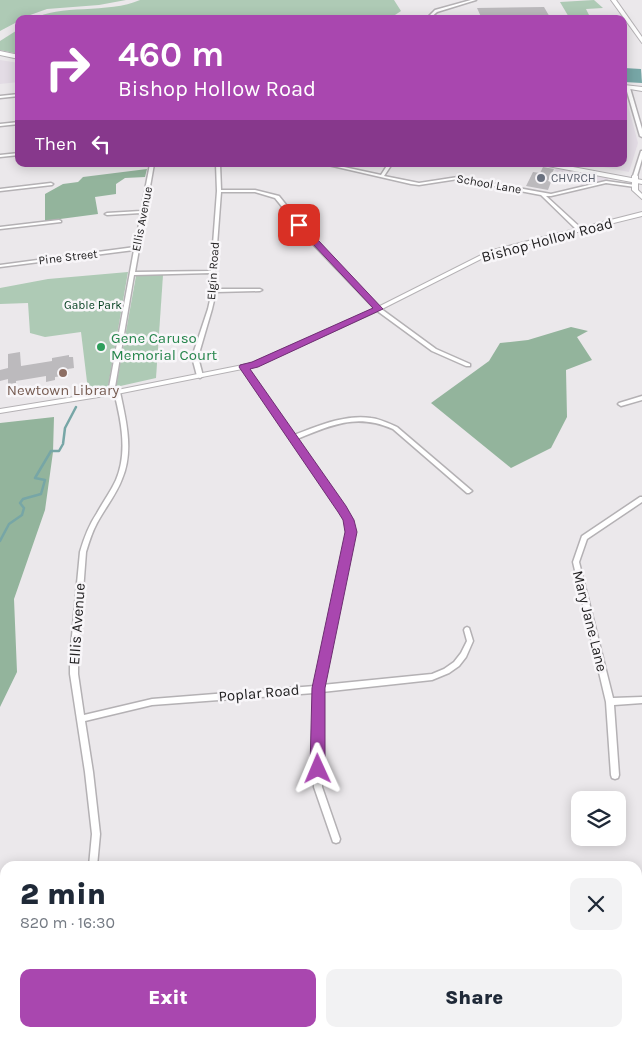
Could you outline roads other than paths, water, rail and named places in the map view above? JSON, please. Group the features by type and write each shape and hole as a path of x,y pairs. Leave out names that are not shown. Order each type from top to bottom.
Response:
{"main road":[{"path":"613,0 624,15"},
{"path":"618,0 642,34"},
{"path":"627,20 642,41"},
{"path":"0,53 15,56"},
{"path":"0,58 15,60"},
{"path":"627,89 642,90"},
{"path":"565,167 638,180"},
{"path":"588,167 638,180"}],"street":[{"path":"432,15 436,11 474,0"},
{"path":"627,92 642,136"},
{"path":"0,97 15,95"},
{"path":"0,126 15,124"},
{"path":"642,152 635,190 642,197"},
{"path":"0,156 15,154"},
{"name":"Ellis Avenue","path":"93,861 96,834 74,674 83,552 87,536 124,469 126,456 124,422 114,392 136,248 152,167"},
{"name":"Elgin Road","path":"200,376 195,357 214,290 213,272 219,190 218,167"},
{"name":"School Lane","path":"340,167 419,184 458,178 542,194 580,230"},
{"path":"382,176 388,167"},
{"path":"542,194 551,195 606,182 638,180"},
{"path":"0,190 51,184"},
{"path":"219,190 255,190 277,198 310,238 378,309 434,350 468,365"},
{"path":"107,214 144,212"},
{"name":"Bishop Hollow Road","path":"0,411 114,392 255,365 378,309 491,252 642,214"},
{"path":"0,228 59,221"},
{"name":"Pine Street","path":"0,266 136,248"},
{"path":"132,274 213,272"},
{"path":"214,290 260,290"},
{"path":"244,367 342,509 348,520 351,532 318,688 318,787 336,839"},
{"path":"621,404 642,398"},
{"path":"294,438 350,419 385,422 395,428 470,490"},
{"name":"Mary Jane Lane","path":"615,775 610,702 576,562 584,538 642,499"},
{"name":"Poplar Road","path":"81,719 152,702 432,677 449,671 461,661 470,641 467,630"},
{"path":"610,702 642,700"}],"water":[{"path":"627,68 641,69 642,83 627,82"}],"waterway":[{"path":"0,541 9,524 22,515 24,508 20,503 23,499 41,494 45,480 35,478 51,451 59,451 63,444 65,428 76,407"}],"place":[{"name":"CHVRCH","path":"541,178"},
{"name":"Gene Caruso Memorial Court","path":"101,347"},
{"name":"Newtown Library","path":"63,373"}],"park label":[{"name":"Gable Park","path":"93,305"}]}
